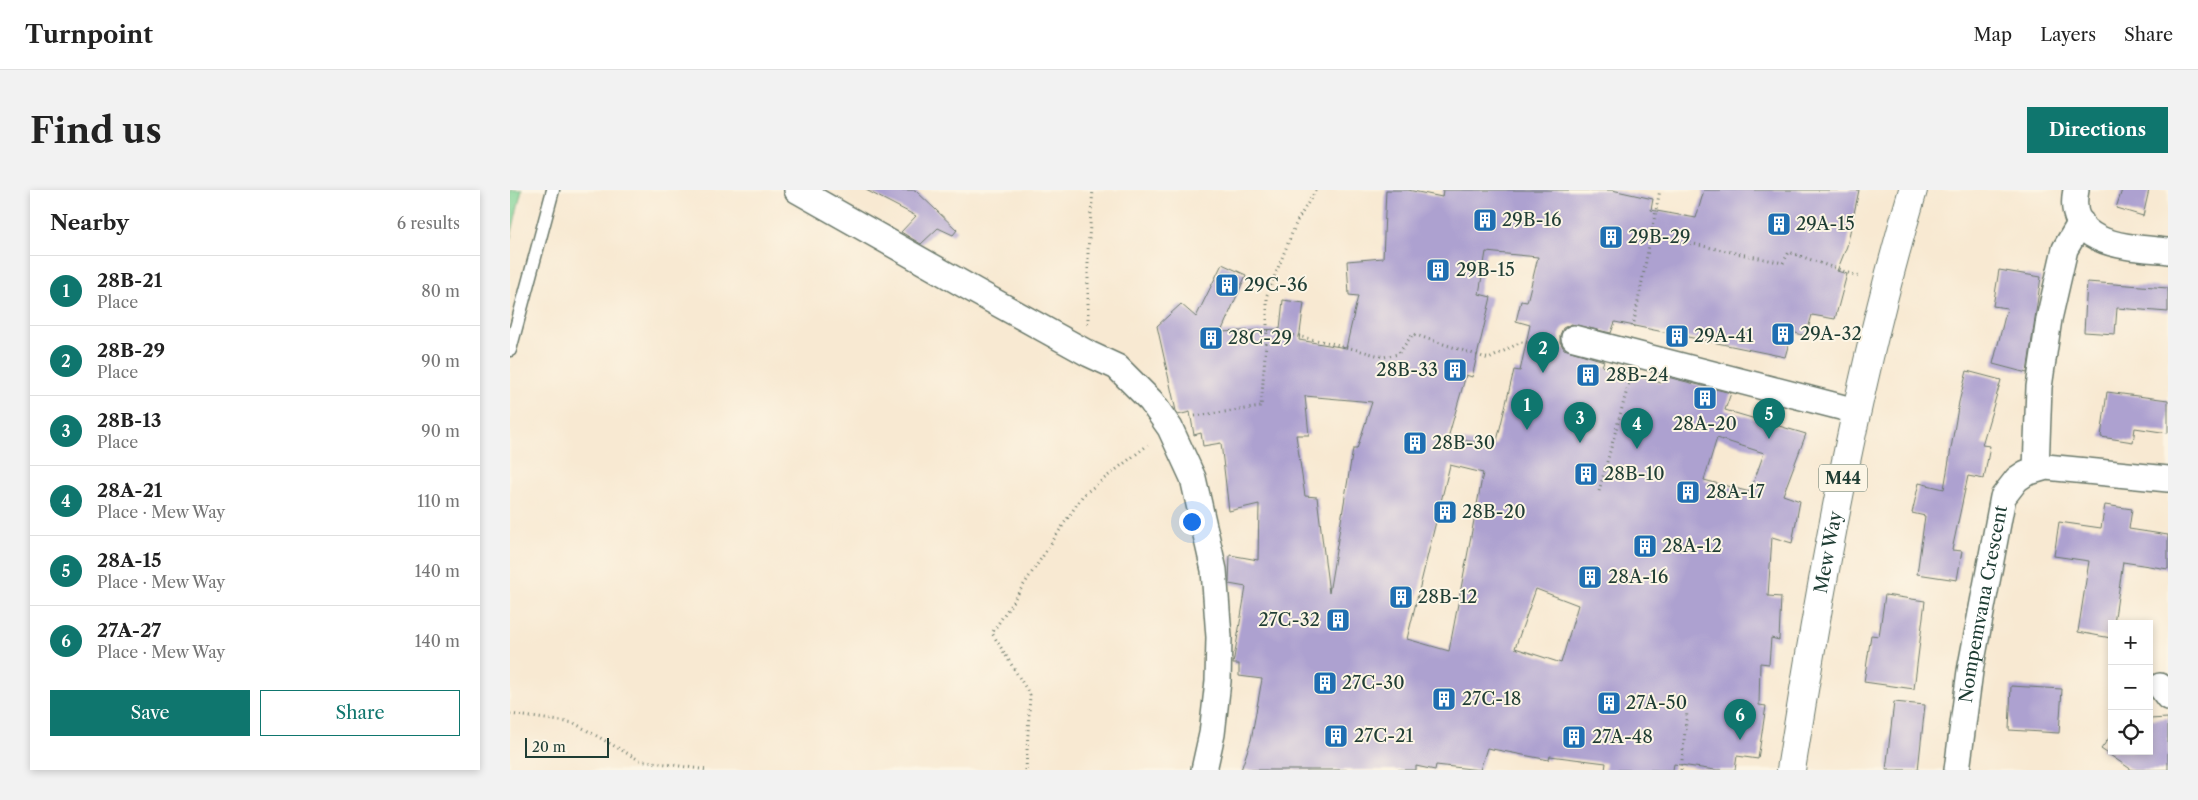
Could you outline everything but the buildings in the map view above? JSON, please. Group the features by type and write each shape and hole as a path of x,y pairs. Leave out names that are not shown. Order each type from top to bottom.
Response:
{"main road":[{"name":"Mew Way","path":"1791,770 1818,600 1856,412 1887,281 1914,190"}],"street":[{"path":"797,190 1089,354 1117,367 1136,384 1170,428 1193,478 1214,570 1220,637 1218,681 1212,734 1204,770"},
{"path":"2076,190 2075,205 2081,222 2096,238 2104,242 2168,251"},
{"path":"2036,469 2040,387 2049,319 2065,249 2081,222"},
{"path":"1574,338 1856,412"},
{"name":"Nompemvana Crescent","path":"1957,770 1970,671 2003,497 2017,479 2036,469 2060,467 2168,479"}],"lane":[{"path":"510,350 552,190"}],"path":[{"path":"1089,354 1088,249 1093,190"},
{"path":"1026,770 1030,695 992,633 1083,495 1183,418 1261,407 1267,330 1267,295 1297,221 1316,190"},
{"path":"1599,491 1632,353 1660,190"},
{"path":"1651,235 1783,262 1789,252 1867,279"},
{"path":"1267,330 1346,346 1384,357 1398,354 1412,334 1489,359 1521,342 1568,347 1574,338"},
{"path":"1681,770 1687,712"},
{"path":"510,714 574,723 639,760 707,770"}],"green space":[{"path":"510,190 522,190 510,240"}],"place":[{"name":"29B-16","path":"1485,220"},
{"name":"29A-15","path":"1779,224"},
{"name":"29B-29","path":"1611,237"},
{"name":"29B-15","path":"1438,270"},
{"name":"29C-36","path":"1227,285"},
{"name":"29A-32","path":"1783,334"},
{"name":"29A-41","path":"1677,336"},
{"name":"28C-29","path":"1211,338"},
{"name":"28B-33","path":"1455,370"},
{"name":"28B-29","path":"1543,373"},
{"name":"28B-24","path":"1588,375"},
{"name":"28A-20","path":"1705,398"},
{"name":"28B-21","path":"1527,430"},
{"name":"28A-15","path":"1769,439"},
{"name":"28B-30","path":"1415,443"},
{"name":"28B-13","path":"1580,443"},
{"name":"28A-21","path":"1637,449"},
{"name":"28B-10","path":"1586,474"},
{"name":"28A-17","path":"1688,492"},
{"name":"28B-20","path":"1445,512"},
{"name":"28A-12","path":"1645,546"},
{"name":"28A-16","path":"1590,577"},
{"name":"28B-12","path":"1401,597"},
{"name":"27C-32","path":"1338,620"},
{"name":"27C-30","path":"1325,683"},
{"name":"27C-18","path":"1444,699"},
{"name":"27A-50","path":"1609,703"},
{"name":"27C-21","path":"1336,736"},
{"name":"27A-48","path":"1574,737"},
{"name":"27A-27","path":"1740,740"}]}
